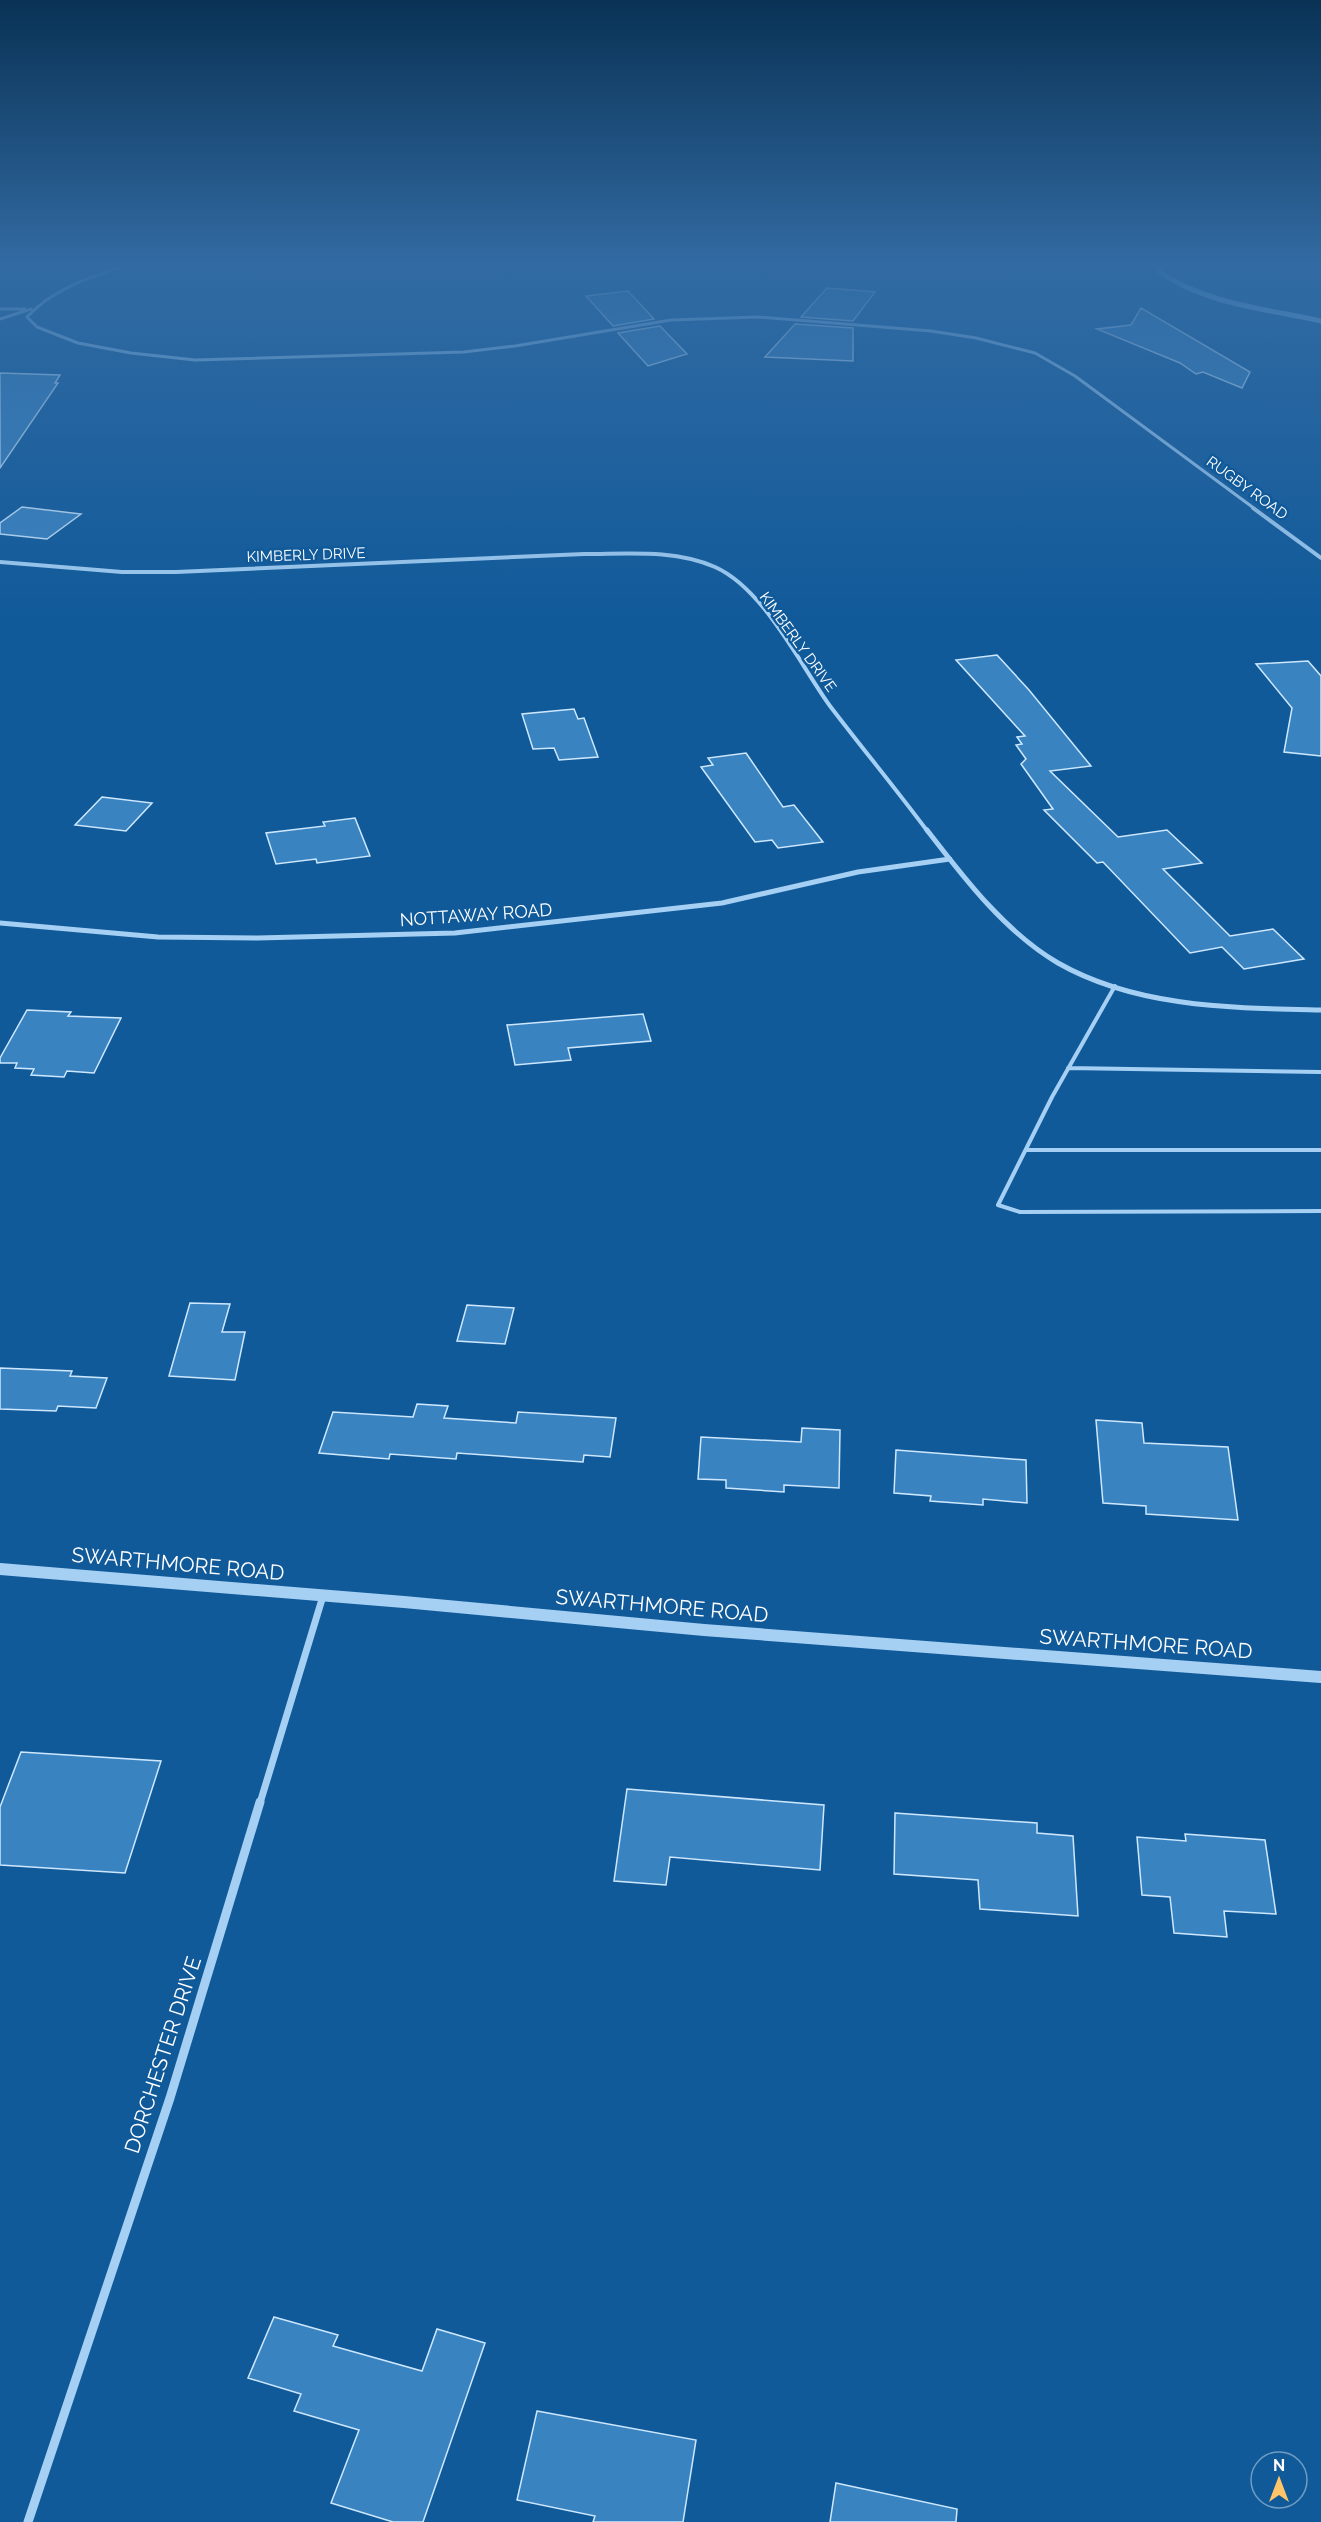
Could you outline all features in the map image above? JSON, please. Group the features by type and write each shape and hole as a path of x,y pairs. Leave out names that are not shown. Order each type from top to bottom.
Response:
{"street":[{"name":"RUGBY ROAD","path":"1077,380 1321,558"},
{"name":"KIMBERLY DRIVE","path":"0,562 122,572 176,572 584,554 638,554 700,562 717,568 736,579 775,625 820,692 950,860 1011,925 1038,948 1059,963 1098,981 1143,994 1210,1005 1321,1010"},
{"name":"NOTTAWAY ROAD","path":"0,923 158,938 455,933 722,903 858,872 950,860"},
{"name":"SWARTHMORE ROAD","path":"0,1569 323,1595 704,1630 1321,1677"},
{"name":"DORCHESTER DRIVE","path":"28,2522 173,2087 323,1595"}],"lane":[{"path":"1115,986 1068,1068 998,1205 1020,1212 1321,1210"},
{"path":"1068,1068 1321,1072"},
{"path":"1026,1150 1321,1150"}],"building":[{"path":"0,380 57,380 55,383 58,383 0,468"},
{"path":"1222,380 1246,380 1242,388"},
{"path":"22,507 81,514 47,539 0,534 0,523"},
{"path":"997,655 1029,690 1091,766 1050,771 1118,837 1167,830 1202,863 1163,869 1230,936 1273,929 1304,959 1244,969 1222,947 1190,953 1103,862 1097,863 1044,810 1053,809 1021,764 1026,759 1016,745 1022,744 1017,737 1025,736 956,660"},
{"path":"1308,661 1321,676 1321,756 1284,752 1292,708 1256,664"},
{"path":"574,709 578,719 584,718 598,757 559,760 554,748 533,749 522,714"},
{"path":"746,753 783,807 794,805 823,842 778,848 772,840 755,842 701,767 713,765 708,758"},
{"path":"102,797 152,803 126,831 75,825"},
{"path":"355,818 370,856 317,863 316,859 276,864 266,833 325,826 323,822"},
{"path":"27,1010 71,1012 68,1016 121,1018 94,1073 67,1071 64,1077 31,1075 34,1069 15,1068 17,1063 0,1063 0,1058"},
{"path":"643,1014 651,1041 568,1048 571,1060 515,1065 507,1025"},
{"path":"190,1303 230,1304 222,1332 245,1332 235,1380 169,1376"},
{"path":"467,1305 514,1308 505,1344 457,1341"},
{"path":"0,1368 72,1371 70,1376 107,1378 96,1408 58,1406 56,1411 0,1409"},
{"path":"417,1404 448,1406 444,1418 516,1423 518,1412 616,1418 610,1457 584,1455 583,1462 457,1453 456,1459 390,1454 389,1459 319,1453 333,1412 413,1417"},
{"path":"1096,1420 1142,1423 1144,1443 1228,1447 1238,1520 1146,1514 1146,1506 1103,1503"},
{"path":"802,1428 840,1430 839,1488 784,1485 784,1492 726,1488 726,1480 698,1479 701,1437 801,1442"},
{"path":"896,1450 1026,1460 1027,1503 983,1499 983,1505 930,1501 931,1496 894,1493"},
{"path":"21,1752 161,1761 125,1873 0,1865 0,1807"},
{"path":"627,1789 824,1805 820,1870 670,1857 666,1885 614,1881"},
{"path":"895,1813 1037,1823 1037,1833 1073,1836 1078,1916 980,1909 978,1880 894,1874"},
{"path":"1185,1834 1265,1840 1276,1914 1224,1911 1227,1937 1174,1933 1170,1897 1142,1895 1137,1837 1186,1841"},
{"path":"274,2317 338,2335 333,2346 422,2371 437,2329 485,2343 423,2522 393,2522 331,2503 359,2430 294,2411 301,2394 248,2378"},
{"path":"537,2411 696,2440 683,2522 593,2522 595,2516 517,2500"},
{"path":"836,2483 957,2509 956,2522 830,2522"}]}
